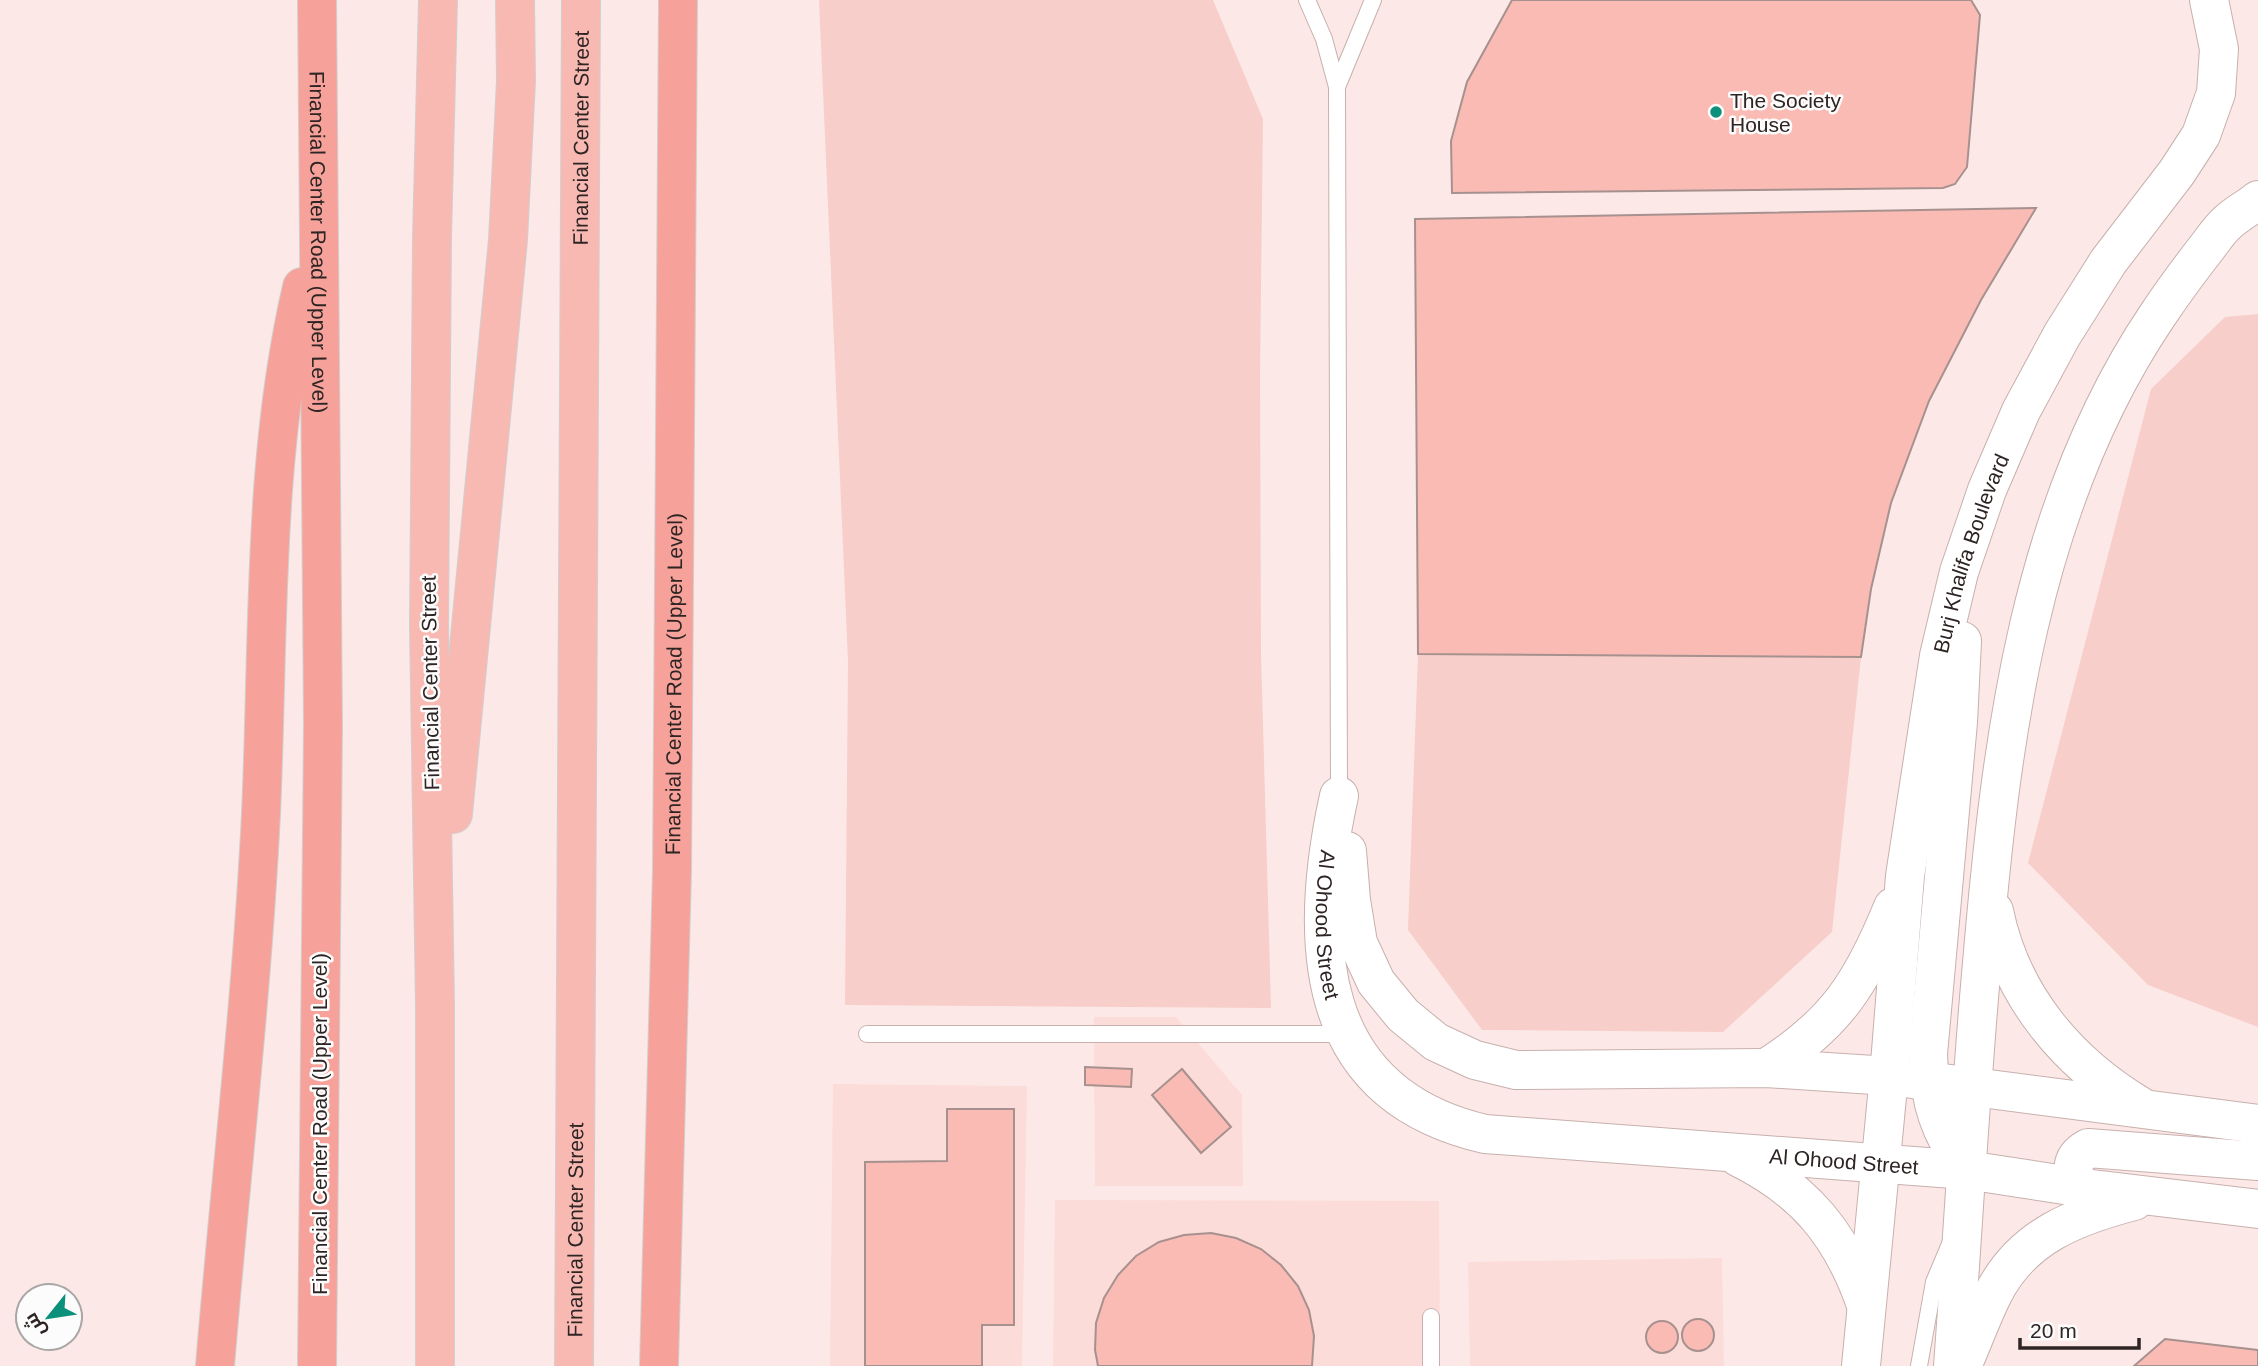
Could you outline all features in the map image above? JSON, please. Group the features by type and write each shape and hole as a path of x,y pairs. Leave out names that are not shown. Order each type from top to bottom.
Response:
{"highway":[{"name":"Financial Center Road (Upper Level)","path":"317,0 323,725 317,1366"},
{"name":"Financial Center Road (Upper Level)","path":"659,1366 672,871 678,0"},
{"path":"215,1366 260,828 270,534 276,454 285,374 318,217"}],"main road":[{"name":"Financial Center Street","path":"435,1366 435,1006 429,626 432,238 438,0"},
{"path":"435,1006 508,240 516,80 515,0"},
{"name":"Financial Center Street","path":"574,1366 581,0"}],"street":[{"name":"Burj Khalifa Boulevard","path":"1861,1366 1906,876 1939,656 1959,572 1987,491 2017,423 2062,335 2108,262 2177,172 2201,135 2216,93 2219,49 2209,0"},
{"path":"1953,1366 1971,1087 1988,884 2000,788 2028,630 2050,542 2074,473 2104,406 2139,342 2180,281 2226,223 2258,200"},
{"path":"1959,572 1962,673 1928,1054 1928,1081 1941,1129 1967,1170"},
{"name":"Al Ohood Street","path":"1339,796 1330,836 1326,877 1325,938 1332,997 1345,1034 1361,1059 1380,1081 1429,1116 1456,1128 1485,1135 1967,1170 2084,1188 2258,1209"},
{"name":"Al Ohood Street","path":"1339,796 1358,943 1376,982 1403,1015 1436,1042 1475,1060 1516,1070 1766,1068 1889,1076 2258,1124"},
{"path":"1766,1068 1810,1037 1847,998 1874,952 1906,876"},
{"path":"1988,884 2007,956 2023,990 2043,1021 2064,1048 2090,1072 2148,1110"},
{"path":"2084,1188 2073,1172 2074,1161 2079,1153 2088,1148 2258,1161"},
{"path":"1730,1153 1762,1169 1792,1190 1818,1215 1839,1244 1856,1276 1868,1310"},
{"path":"1962,1366 1994,1292 2009,1270 2033,1244 2070,1221 2095,1211 2155,1195"}],"lane":[{"path":"1307,0 1324,39 1337,87 1339,796"},
{"path":"1337,87 1373,0"},
{"path":"867,1034 1345,1034"},
{"path":"1919,1366 1934,1282 1947,1249 1964,1219"},
{"path":"1431,1317 1431,1366"}],"shaded area":[{"path":"819,0 1213,0 1263,119 1261,653 1271,1008 845,1005 848,661"},
{"path":"2258,314 2258,1027 2148,985 2028,863 2151,389 2225,317"},
{"path":"1418,654 1861,657 1832,932 1723,1032 1482,1030 1408,930"},
{"path":"1094,1017 1176,1017 1242,1095 1243,1186 1095,1186"},
{"path":"833,1084 1027,1086 1022,1366 830,1366"},
{"path":"1055,1200 1439,1201 1440,1366 1053,1366"},
{"path":"1722,1258 1724,1366 1470,1366 1468,1262"}],"building":[{"name":"The Society House","path":"1512,0 1971,0 1980,15 1967,167 1955,184 1943,188 1452,193 1451,141 1467,82"},
{"path":"2036,208 1981,300 1929,401 1891,503 1871,589 1861,657 1418,654 1415,219"},
{"path":"1085,1067 1132,1069 1131,1087 1085,1085"},
{"path":"1182,1069 1231,1127 1201,1153 1152,1095"},
{"path":"947,1109 1014,1109 1014,1325 982,1325 982,1366 865,1366 865,1162 947,1161"},
{"path":"1211,1233 1236,1238 1261,1249 1281,1265 1298,1286 1309,1310 1314,1336 1312,1366 1098,1366 1095,1350 1096,1323 1104,1298 1118,1275 1136,1256 1159,1242 1184,1235"},
{"path":"1698,1319 1709,1324 1714,1335 1709,1346 1698,1351 1687,1346 1682,1335 1687,1324"},
{"path":"1662,1321 1673,1326 1678,1337 1673,1348 1662,1353 1651,1348 1646,1337 1651,1326"},
{"path":"2165,1339 2258,1350 2258,1366 2134,1366"}],"place":[{"name":"The Society House","path":"1716,112"}]}
